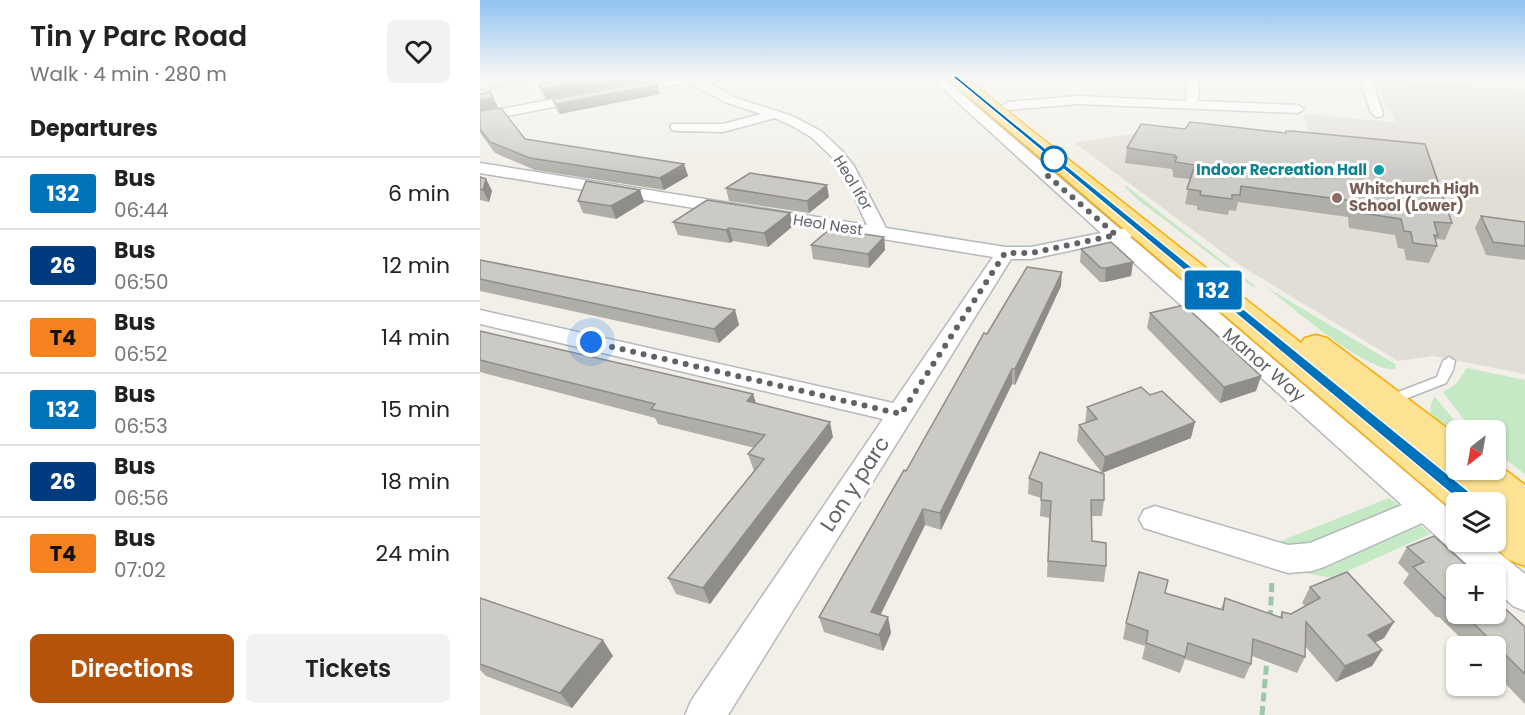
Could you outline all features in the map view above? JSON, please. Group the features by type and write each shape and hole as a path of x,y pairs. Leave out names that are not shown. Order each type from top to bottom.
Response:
{"highway":[{"name":"Manor Way","path":"991,110 1128,233 1459,492"},
{"path":"1014,110 1446,446"},
{"path":"1489,480 1525,508"},
{"path":"1506,531 1525,547"}],"street":[{"path":"480,117 515,110"},
{"name":"Heol Ifor","path":"764,110 816,134 835,152 871,211 879,233"},
{"name":"Manor Way","path":"976,110 1128,233 1446,525"},
{"path":"677,127 723,128 776,114"},
{"name":"Heol Nest","path":"480,168 1005,253 1031,253 1128,233"},
{"name":"Lon y parc","path":"705,715 1005,253"},
{"path":"480,317 901,414"},
{"path":"1155,519 1281,557 1300,560 1312,557 1426,508"},
{"path":"1476,552 1525,595"}],"lane":[{"path":"1388,401 1442,380 1449,361"}],"path":[{"path":"1269,624 1273,578"},
{"path":"1262,715 1268,647"}],"shaded area":[{"name":"Whitchurch High School (Lower)","path":"1389,110 1525,110 1525,374 1433,356 1398,361 1241,266 1075,143 1143,132 1310,140 1304,114 1395,122"}],"green space":[{"path":"1124,186 1126,186 1256,287 1137,199"},
{"path":"1266,287 1395,364 1396,369 1383,368 1349,350"},
{"path":"1467,368 1525,380 1525,474 1506,460 1506,420 1464,420 1443,392 1456,384"},
{"path":"1435,397 1454,420 1446,420 1446,435 1432,417 1431,404"},
{"path":"1389,498 1399,506 1303,545 1294,547 1273,544"},
{"path":"1420,525 1430,534 1332,578 1300,572 1316,568"}],"building":[{"path":"503,110 525,139 684,164 660,178 530,158 490,142 480,129 480,111"},
{"path":"1190,122 1286,133 1286,131 1292,131 1425,144 1452,223 1434,222 1438,236 1434,235 1437,246 1413,243 1411,232 1404,231 1401,219 1355,212 1353,201 1241,186 1240,195 1232,195 1232,199 1200,195 1201,191 1187,189 1195,165 1175,162 1177,157 1174,157 1175,155 1127,148 1141,124 1185,129"},
{"path":"750,173 827,185 807,201 726,188"},
{"path":"480,177 486,179 483,190 480,189"},
{"path":"586,181 640,190 611,206 578,201"},
{"path":"707,200 790,213 764,233 673,222"},
{"path":"1481,216 1525,222 1525,246 1493,242"},
{"path":"830,229 884,237 868,254 811,245"},
{"path":"1111,242 1133,262 1101,268 1081,249"},
{"path":"480,260 735,310 714,329 480,279"},
{"path":"1027,267 1062,272 1015,369 1012,369 940,513 923,509 871,612 888,617 879,635 819,617 904,470 906,471 984,333 987,334"},
{"path":"1184,305 1261,376 1224,387 1150,313"},
{"path":"480,331 753,394 747,401 830,422 703,588 668,578 764,459 748,454 765,435 651,409 655,404 480,360"},
{"path":"1141,387 1150,395 1162,391 1195,422 1105,457 1079,425 1097,419 1087,407"},
{"path":"1040,452 1104,474 1104,500 1091,500 1092,541 1106,543 1106,566 1048,561 1051,501 1041,500 1042,483 1029,478"},
{"path":"1434,536 1446,547 1446,552 1452,552 1465,564 1446,564 1446,599 1413,567 1424,562 1407,547"},
{"path":"1139,572 1168,580 1165,593 1223,610 1225,598 1282,618 1282,612 1291,614 1320,598 1310,587 1347,572 1394,622 1368,635 1382,650 1345,666 1306,622 1305,657 1253,639 1251,664 1188,643 1185,657 1146,643 1148,631 1126,623"},
{"path":"480,598 603,640 560,693 480,664"},
{"path":"1506,609 1525,627 1525,674 1506,655 1506,636 1486,636 1474,624 1506,624"}],"bus line":[{"name":"132","path":"995,110 1460,492"}],"place":[{"name":"Indoor Recreation Hall","path":"1379,170"},
{"name":"Whitchurch High School (Lower)","path":"1337,198"}],"route":[{"path":"591,342 901,414 1005,253 1031,253 1116,235 1048,176 1054,159"}]}
